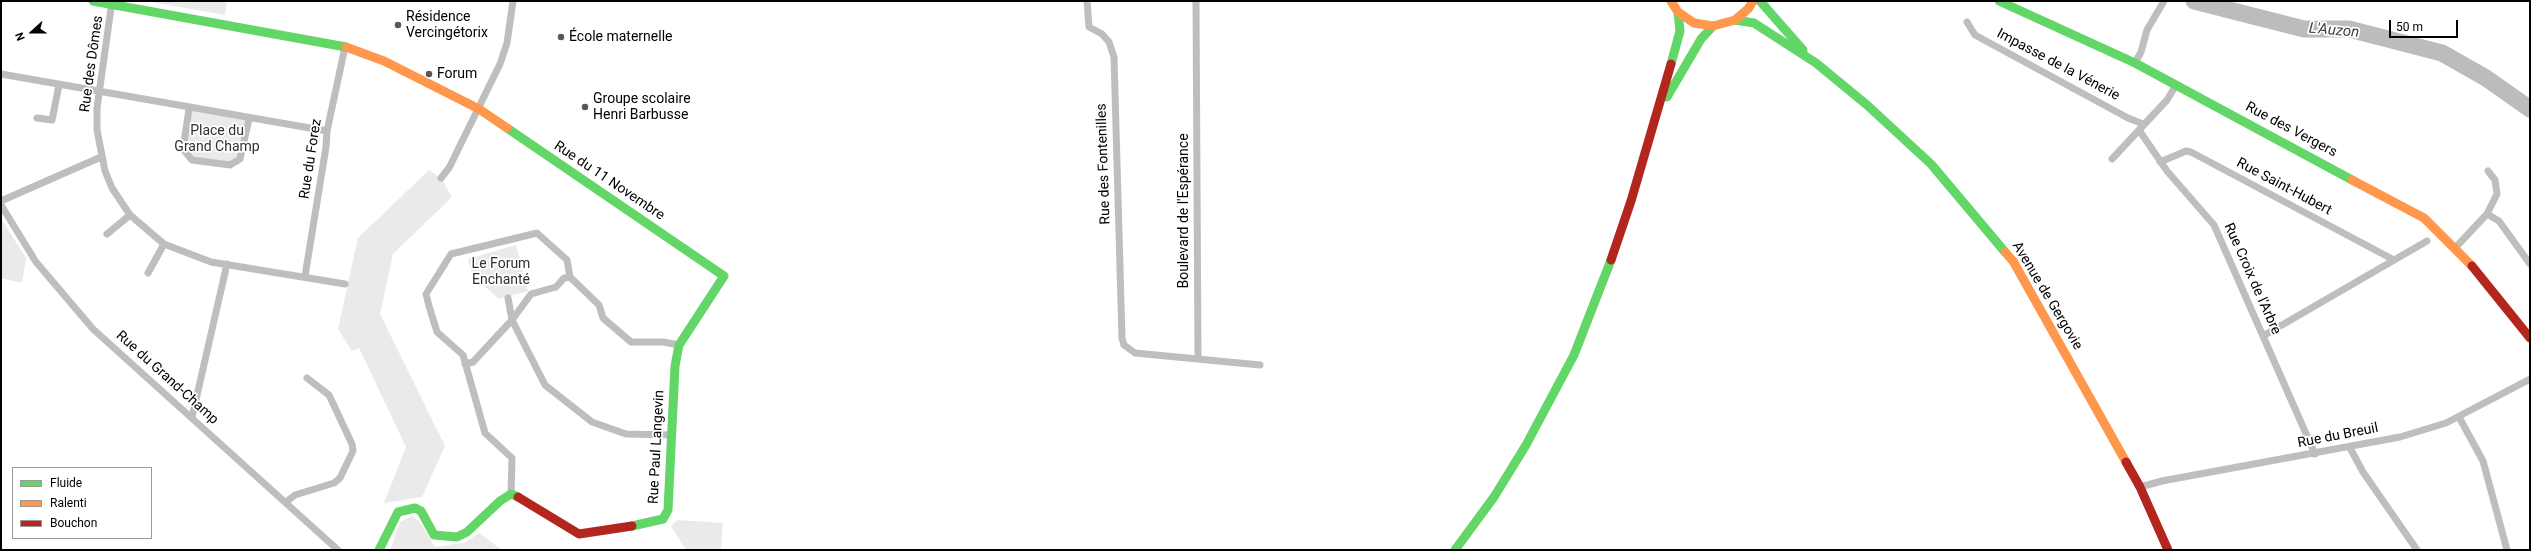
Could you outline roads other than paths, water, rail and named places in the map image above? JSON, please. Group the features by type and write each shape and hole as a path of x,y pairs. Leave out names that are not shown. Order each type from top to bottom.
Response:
{"street":[{"name":"Rue du 11 Novembre","path":"93,1 112,3 345,47 391,63 479,109 724,276"},
{"path":"442,178 449,168 479,109 507,43 512,1"},
{"name":"Rue des Fontenilles","path":"1088,1 1089,27 1102,34 1109,42 1114,57 1122,338 1129,350 1135,353 1198,359"},
{"name":"Boulevard de l'Espérance","path":"1196,1 1198,359"},
{"path":"1671,1 1678,12 1694,23 1713,26 1735,20 1748,10 1754,1"},
{"name":"Avenue de Gergovie","path":"1760,1 1816,63"},
{"name":"Rue des Vergers","path":"1999,1 2135,63 2390,198 2424,218 2456,247 2530,338"},
{"path":"2135,63 2141,52 2147,30 2164,1"},
{"name":"Rue des Dômes","path":"112,3 99,92 97,130 100,157 112,188 130,214 164,244 211,262 305,276 345,284"},
{"path":"1455,550 1494,496 1526,445 1574,355 1622,229 1656,119 1680,31 1678,12"},
{"name":"Avenue de Gergovie","path":"1735,20 1754,23 1816,63 1867,105 1931,164 1969,207 2013,261 2140,487 2168,550"},
{"name":"Impasse de la Vénerie","path":"1967,22 1975,35 2128,118 2141,127"},
{"path":"1656,119 1677,76 1701,39 1713,26"},
{"name":"Rue du Forez","path":"305,276 326,147 327,131 345,47"},
{"path":"1,74 189,109 327,131"},
{"path":"2112,159 2167,100 2176,84"},
{"path":"37,118 52,120 59,85"},
{"path":"189,109 183,149 192,160 230,165 240,159 249,119"},
{"name":"Rue Croix de l'Arbre","path":"2141,127 2160,162 2210,218 2315,454"},
{"name":"Rue Saint-Hubert","path":"2160,162 2186,151 2192,152 2394,260"},
{"path":"1,201 100,157"},
{"path":"2456,247 2487,214 2497,194 2497,187 2488,171"},
{"name":"Rue du Grand-Champ","path":"1,205 36,262 93,329 338,550"},
{"path":"107,234 130,214"},
{"path":"2487,214 2499,221 2530,264"},
{"path":"379,550 398,512 415,508 421,511 434,535 457,537 467,532 500,501 511,494 512,458 485,433 463,354 436,332 426,294 451,254 533,232 537,233 567,260 570,277 599,305 603,318 631,342 663,342 680,345"},
{"path":"2263,336 2427,241"},
{"path":"148,273 164,244"},
{"path":"192,417 227,264"},
{"name":"Rue Paul Langevin","path":"511,494 525,500 579,534 654,523 663,519 668,510 676,366 680,345 686,330 724,276"},
{"path":"465,364 473,362 512,320 531,294 556,287 564,278 570,277"},
{"path":"508,298 512,320 545,385 592,422 626,434 672,435"},
{"path":"1198,359 1260,365"},
{"path":"286,502 295,495 334,483 340,478 353,452 352,444 329,395 307,378"},
{"name":"Rue du Breuil","path":"2140,487 2162,480 2350,448 2400,437 2446,423 2530,379"},
{"path":"2459,417 2483,461 2507,550"},
{"path":"2350,448 2362,472 2417,550"}],"waterway":[{"name":"L'Auzon","path":"2194,1 2304,29 2349,29 2442,53 2486,78 2530,109"}],"place":[{"name":"Résidence Vercingétorix","path":"398,25"},
{"name":"École maternelle","path":"561,37"},
{"name":"Forum","path":"429,74"},
{"name":"Groupe scolaire Henri Barbusse","path":"585,107"}],"park label":[{"name":"Place du Grand Champ","path":"217,140"},
{"name":"Le Forum Enchanté","path":"501,272"}]}
